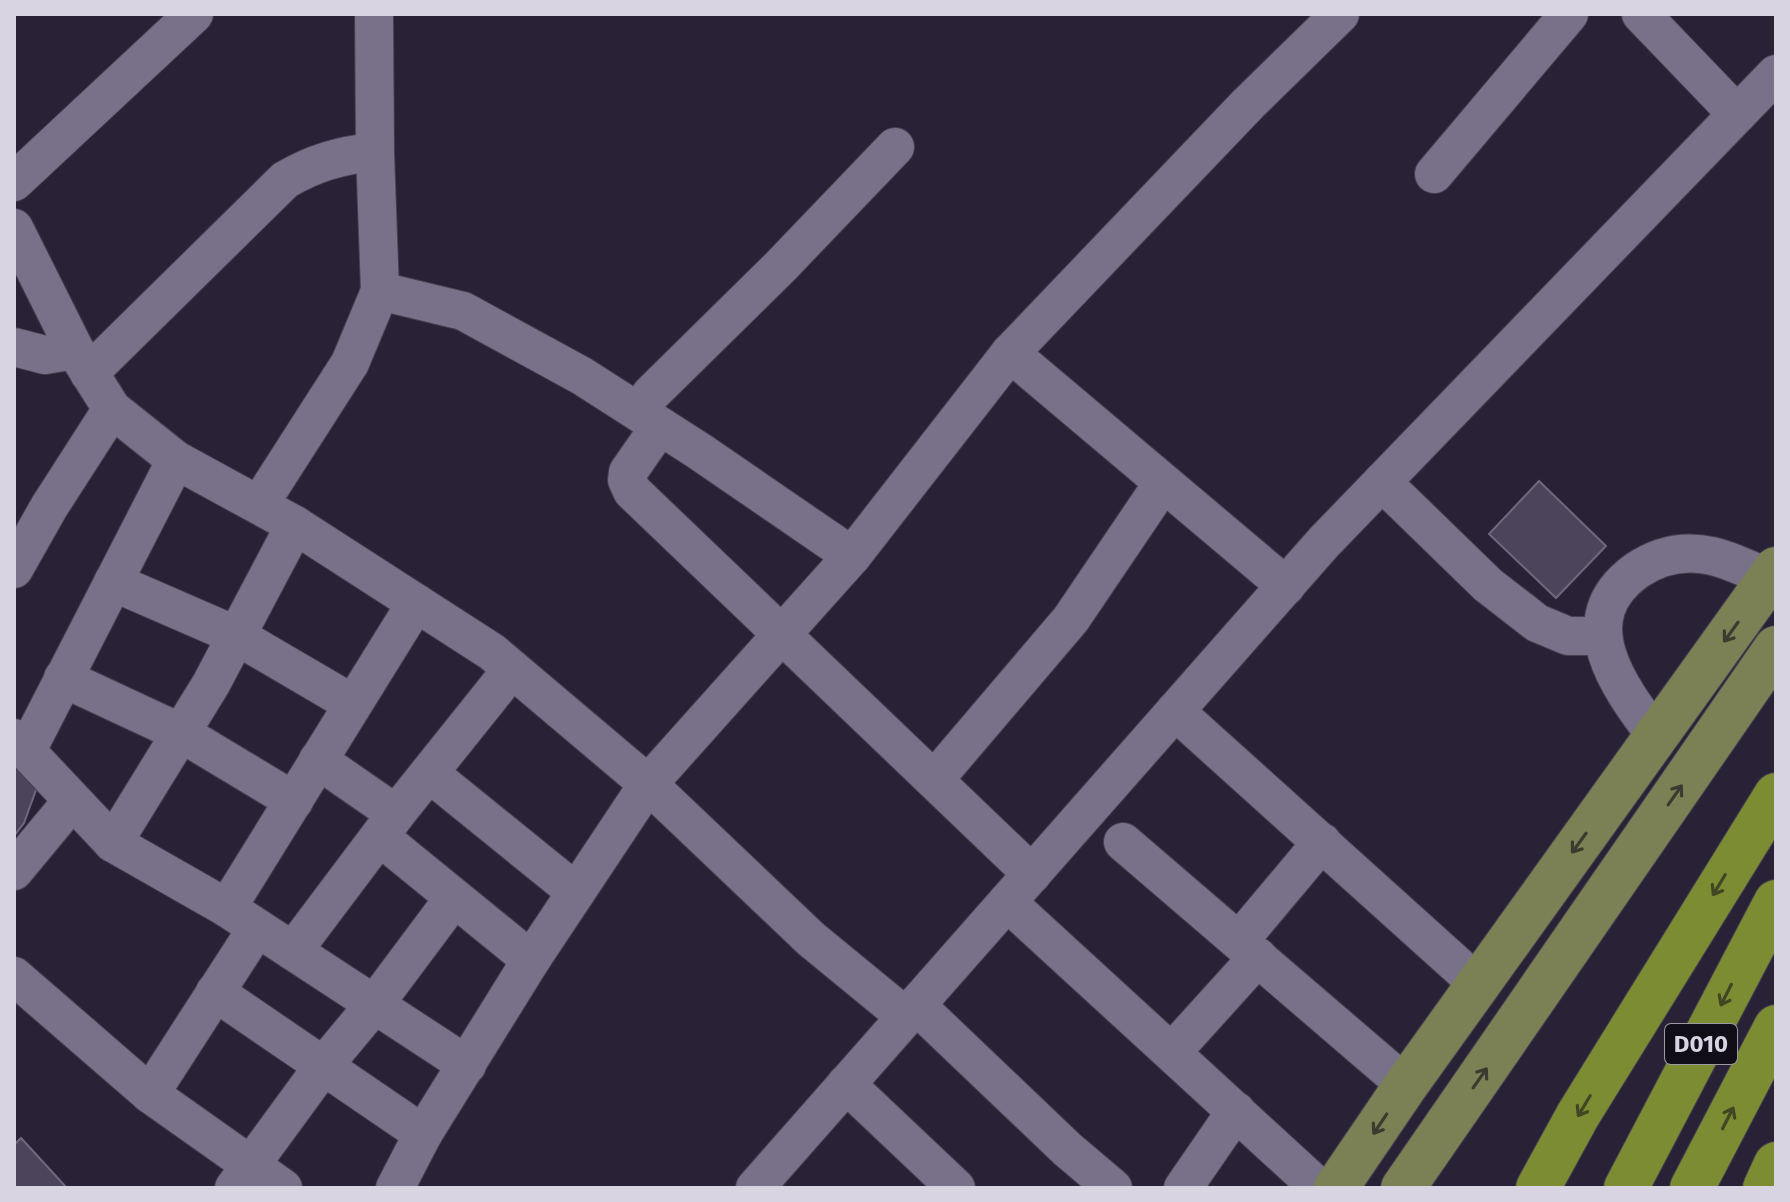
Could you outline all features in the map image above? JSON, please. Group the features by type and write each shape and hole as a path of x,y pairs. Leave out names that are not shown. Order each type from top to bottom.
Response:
{"highway":[{"path":"1538,1188 1578,1115 1776,795"},
{"name":"D010","path":"1626,1188 1776,902"},
{"name":"D010","path":"1692,1188 1776,1027"},
{"path":"1765,1188 1776,1164"}],"main road":[{"path":"1336,1188 1406,1085 1772,574"},
{"path":"1403,1188 1776,648"}],"street":[{"path":"14,182 194,14"},
{"path":"259,505 350,363 380,291 374,14"},
{"path":"395,1188 423,1134 531,960 648,784 852,556 1010,353 1248,104 1340,14"},
{"path":"1434,174 1569,14"},
{"path":"1641,14 1737,114"},
{"path":"756,1188 1286,586 1382,482 1776,74"},
{"path":"895,147 780,267 651,394 650,419 627,480 632,491 1032,874"},
{"path":"82,362 285,180 325,160 375,152"},
{"path":"14,228 82,362 112,409 176,460 295,525 492,652 648,784 811,939 911,1011 1113,1188"},
{"path":"380,291 463,311 582,376 852,556"},
{"path":"14,347 82,362"},
{"path":"1010,353 1286,586"},
{"path":"14,569 49,507 112,409"},
{"path":"176,460 63,678 21,744 113,843 242,918 467,1065"},
{"path":"1382,482 1488,585 1537,623 1568,636 1603,636"},
{"path":"934,780 1071,619 1163,483"},
{"path":"113,843 211,684 295,525"},
{"path":"1656,736 1619,685 1612,668 1603,636 1603,621 1614,593 1634,573 1660,558 1695,553 1772,574"},
{"path":"113,582 235,635 353,704"},
{"path":"150,1094 215,992 242,918 294,801 416,603"},
{"path":"293,951 512,669"},
{"path":"63,678 181,733 294,801"},
{"path":"1175,711 1478,984"},
{"path":"318,760 388,826 454,898 531,960"},
{"path":"429,773 576,892"},
{"path":"14,871 72,801"},
{"path":"1123,842 1406,1085"},
{"path":"1172,1052 1322,842"},
{"path":"242,1177 324,1065 374,1005 454,898"},
{"path":"1007,902 1319,1188"},
{"path":"14,976 242,1177 283,1188"},
{"path":"215,992 423,1134"},
{"path":"846,1084 956,1188"},
{"path":"1183,1188 1236,1111"}],"building":[{"path":"1539,481 1606,546 1556,598 1489,534"},
{"path":"14,756 33,776 36,790 24,823 14,836"},
{"path":"21,1138 67,1188 14,1188 14,1145"}]}
